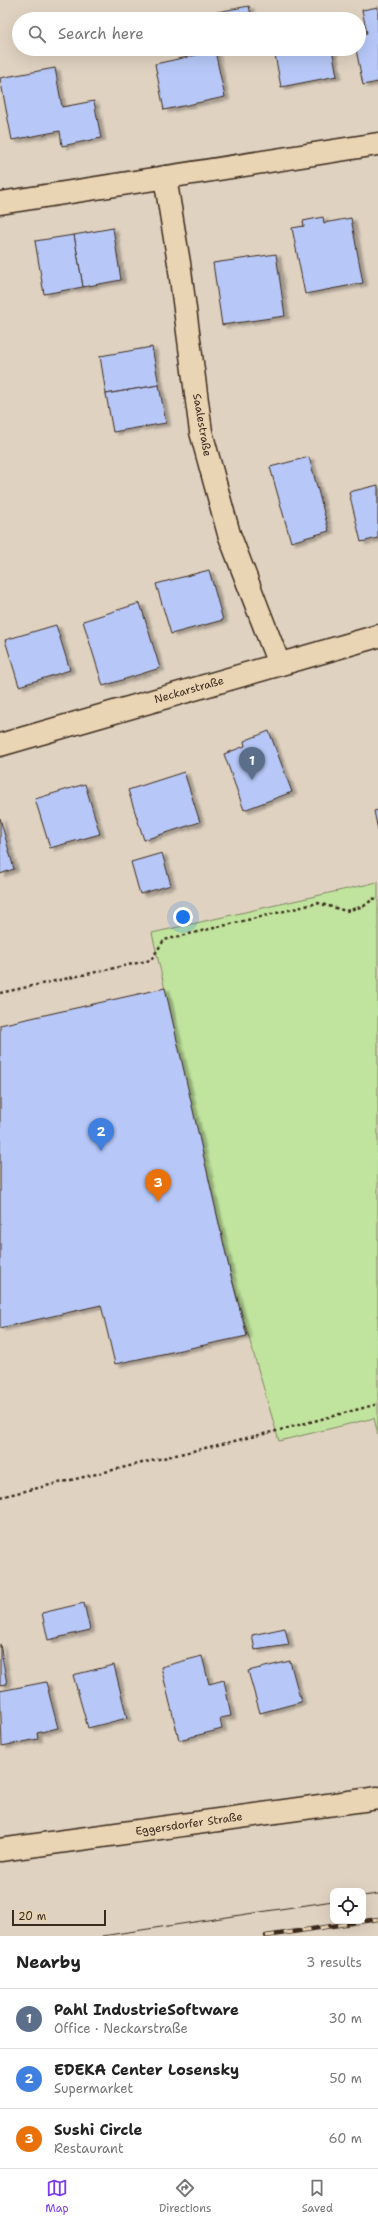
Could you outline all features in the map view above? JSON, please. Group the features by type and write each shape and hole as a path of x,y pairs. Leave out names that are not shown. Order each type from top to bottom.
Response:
{"street":[{"path":"0,203 378,144"},
{"name":"Saalestraße","path":"165,177 179,263 201,432 229,534 278,664"},
{"name":"Neckarstraße","path":"0,744 378,636"},
{"name":"Eggersdorfer Straße","path":"0,1850 378,1798"}],"path":[{"path":"0,993 151,960 164,940 318,903 346,911 364,906 373,899 378,898"},
{"path":"0,1497 276,1431 378,1404"}],"green space":[{"path":"378,882 378,1435 374,1418 279,1441 231,1276 152,933"}],"building":[{"path":"249,6 250,12 217,12"},
{"path":"378,7 378,82 363,85 357,56 366,56 366,12 362,12 362,10"},
{"path":"192,56 216,56 225,97 164,110 155,64"},
{"path":"275,56 333,56 337,76 281,87"},
{"path":"55,68 62,107 94,101 101,138 62,146 60,131 12,140 0,78"},
{"path":"323,217 324,223 351,218 363,283 305,294 292,228 304,226 303,221"},
{"path":"113,228 121,280 83,287 74,235"},
{"path":"74,235 83,287 44,294 35,241"},
{"path":"276,254 285,316 222,325 213,263"},
{"path":"152,347 159,385 106,394 100,356"},
{"path":"159,385 166,423 113,432 106,394"},
{"path":"309,457 329,531 291,542 270,467"},
{"path":"378,485 378,538 361,542 349,492"},
{"path":"209,570 223,620 171,634 156,584"},
{"path":"140,603 160,668 103,686 83,621"},
{"path":"56,625 70,670 19,686 5,640"},
{"path":"269,731 292,792 244,810 224,754 245,746 244,741"},
{"path":"184,772 200,822 144,840 128,790"},
{"path":"85,784 100,834 50,848 35,799"},
{"path":"378,810 378,830 374,811"},
{"path":"0,818 14,869 0,874"},
{"path":"162,853 171,885 140,894 131,862"},
{"path":"165,988 231,1276 247,1336 115,1364 101,1305 0,1328 0,1025"},
{"path":"84,1603 90,1630 48,1640 42,1613"},
{"path":"285,1628 289,1645 255,1650 252,1635"},
{"path":"0,1644 7,1684 0,1685"},
{"path":"202,1656 209,1684 224,1680 231,1716 220,1718 222,1729 179,1740 161,1667"},
{"path":"290,1661 301,1702 260,1713 248,1671"},
{"path":"114,1665 127,1718 88,1728 73,1675"},
{"path":"46,1682 58,1728 37,1733 38,1739 2,1746 0,1691"}],"tram line":[{"path":"366,1896 378,1894"},
{"path":"102,1936 330,1901"}],"railway":[{"path":"266,1936 378,1919"}],"place":[{"name":"Pahl IndustrieSoftware","path":"252,780"},
{"name":"EDEKA Center Losensky","path":"101,1151"},
{"name":"Sushi Circle","path":"158,1202"}]}
